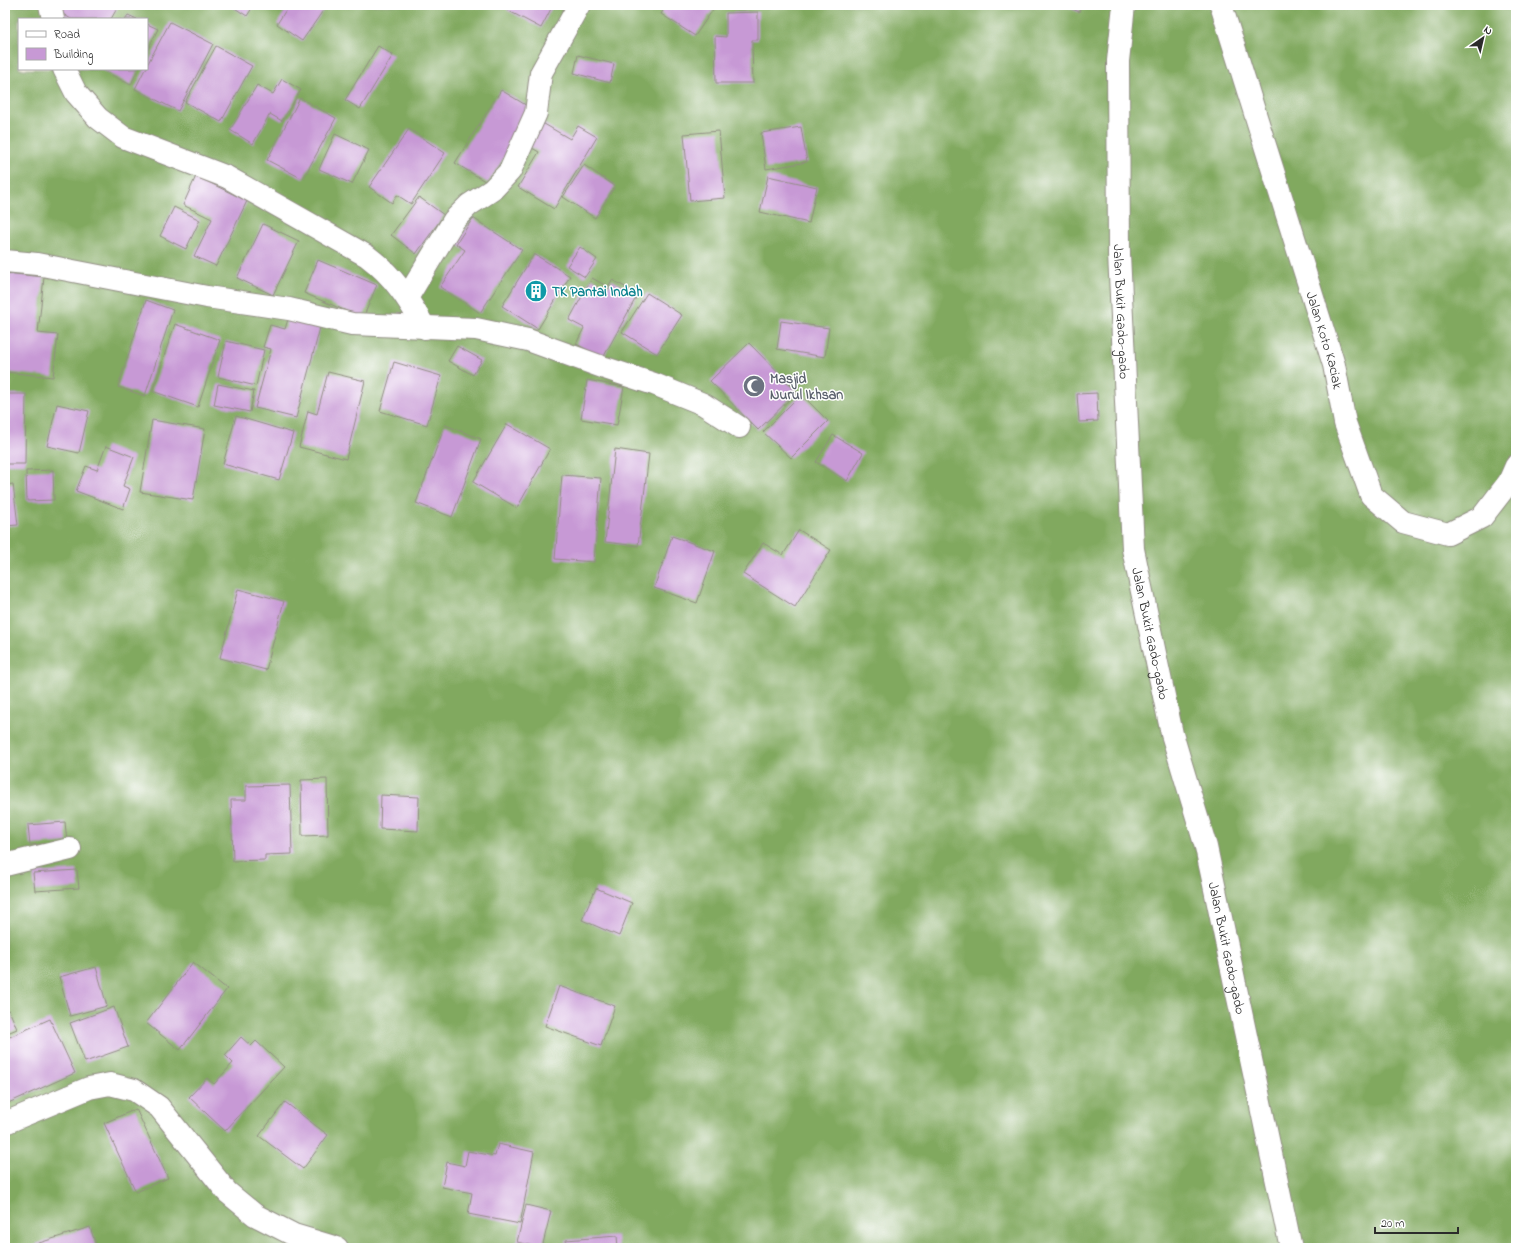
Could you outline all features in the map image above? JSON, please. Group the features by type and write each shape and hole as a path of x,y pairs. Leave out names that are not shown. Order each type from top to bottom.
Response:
{"street":[{"path":"50,5 53,18"},
{"path":"407,298 454,220 469,205 492,190 510,171 536,113 541,73 579,5"},
{"name":"Jalan Bukit Gado-gado","path":"1124,5 1118,61 1119,254 1133,549 1172,734 1206,847 1291,1248"},
{"name":"Jalan Koto Kaciak","path":"1221,5 1334,365 1345,423 1371,495 1403,522 1448,534 1482,517 1510,482 1516,466"},
{"path":"64,70 76,93 98,118 123,137 227,178 367,256 382,268 407,298 425,328"},
{"path":"5,261 37,264 113,277 207,297 289,309 352,324 476,330 528,340 654,384 703,404 739,427"},
{"path":"5,865 70,849"},
{"path":"5,1123 89,1088 110,1084 134,1090 158,1107 227,1192 255,1215 294,1234 337,1248"}],"green space":[{"path":"5,5 1516,5 1516,1248 5,1248"}],"building":[{"path":"58,5 119,5 112,18 69,18 55,9"},
{"path":"230,5 254,5 247,16"},
{"path":"289,5 327,5 302,41 277,24"},
{"path":"510,5 553,5 541,28 507,10"},
{"path":"666,5 716,5 695,36 661,14"},
{"path":"1064,5 1082,5 1079,12"},
{"path":"758,12 758,40 752,40 753,83 716,83 715,36 726,37 726,13"},
{"path":"128,15 135,18 126,18"},
{"path":"170,22 213,44 178,111 135,89 144,70 148,70 148,63"},
{"path":"148,24 158,29 148,49"},
{"path":"216,46 252,66 221,122 185,102"},
{"path":"378,46 393,55 360,109 345,100"},
{"path":"578,55 614,64 610,83 574,73"},
{"path":"102,70 138,70 131,85"},
{"path":"282,79 301,90 282,121 270,114 253,144 230,130 257,85 273,94"},
{"path":"501,90 534,110 488,183 455,163"},
{"path":"300,98 336,118 303,179 267,160"},
{"path":"539,121 570,139 578,126 597,137 554,209 518,187 539,152 525,144"},
{"path":"801,127 807,162 766,169 761,133"},
{"path":"409,129 445,153 411,204 397,195 392,203 369,187"},
{"path":"719,131 725,198 690,201 684,134"},
{"path":"335,134 369,150 352,184 319,169"},
{"path":"584,165 615,186 595,218 563,197"},
{"path":"196,176 247,201 216,266 194,256 212,219 183,205"},
{"path":"768,176 817,187 809,223 760,212"},
{"path":"419,197 444,215 416,254 391,235"},
{"path":"174,207 200,220 186,249 160,236"},
{"path":"473,218 522,250 480,313 440,287 465,250 456,244"},
{"path":"263,224 299,241 273,295 237,278"},
{"path":"580,247 597,259 585,277 567,266"},
{"name":"TK Pantai Indah","path":"534,254 570,276 538,329 502,306"},
{"path":"318,260 377,285 363,318 304,293"},
{"path":"5,273 44,277 38,333 58,335 53,377 5,372"},
{"path":"592,278 608,287 612,280 638,294 603,358 576,344 584,328 569,320"},
{"path":"647,293 682,315 657,354 622,332"},
{"path":"146,300 173,310 145,396 118,387"},
{"path":"288,319 320,328 296,418 255,408 271,349 263,347 270,325 285,329"},
{"path":"781,321 829,328 825,357 777,349"},
{"path":"175,324 220,340 198,407 152,391"},
{"path":"226,341 264,350 256,386 218,377"},
{"name":"Masjid Nurul Ikhsan","path":"749,343 797,392 758,430 710,381"},
{"path":"457,346 482,360 473,375 448,361"},
{"path":"394,362 441,376 427,425 380,411"},
{"path":"328,372 365,381 346,459 299,447 308,411 317,414"},
{"path":"587,380 624,387 617,425 581,419"},
{"path":"218,384 254,391 250,412 214,405"},
{"path":"1097,393 1098,421 1079,422 1077,394"},
{"path":"5,394 26,394 25,464 5,464"},
{"path":"801,394 828,421 791,458 763,432"},
{"path":"57,404 89,411 79,453 47,446"},
{"path":"236,416 293,433 279,480 223,464"},
{"path":"152,420 205,429 193,500 140,492"},
{"path":"507,424 550,449 517,508 473,482"},
{"path":"445,425 481,439 452,517 416,503"},
{"path":"833,435 863,453 847,481 816,462"},
{"path":"106,446 134,457 123,486 130,489 123,509 76,491 86,466 97,470"},
{"path":"615,449 649,454 638,546 605,542"},
{"path":"53,470 54,500 27,501 26,471"},
{"path":"562,475 601,478 594,562 555,559"},
{"path":"13,484 18,525 5,526 5,485"},
{"path":"799,530 831,550 795,607 743,574 763,543 783,555"},
{"path":"672,536 715,551 697,603 654,588"},
{"path":"238,589 284,601 266,670 220,658"},
{"path":"327,779 328,835 302,836 301,780"},
{"path":"290,785 292,854 265,855 265,860 233,861 231,800 246,800 246,786"},
{"path":"381,795 419,797 418,831 380,829"},
{"path":"65,822 67,842 30,845 28,825"},
{"path":"77,870 79,888 35,891 33,873"},
{"path":"596,888 632,903 619,936 582,920"},
{"path":"193,962 227,989 180,1050 146,1023"},
{"path":"96,967 107,1006 70,1016 59,977"},
{"path":"559,986 615,1006 601,1046 545,1026"},
{"path":"114,1007 128,1047 85,1062 70,1023"},
{"path":"9,1010 17,1029 5,1034 5,1012"},
{"path":"50,1019 75,1073 6,1104 5,1039"},
{"path":"241,1037 251,1046 256,1041 284,1067 225,1131 189,1097 207,1078 214,1084 233,1063 225,1055"},
{"path":"285,1102 328,1135 303,1169 259,1136"},
{"path":"136,1109 168,1178 136,1192 104,1123"},
{"path":"498,1144 534,1152 520,1224 468,1214 472,1193 442,1187 447,1162 465,1166 468,1151 495,1156"},
{"path":"526,1205 551,1211 542,1248 517,1242"},
{"path":"90,1227 97,1248 38,1248 36,1244"},
{"path":"617,1236 618,1248 567,1248 566,1240"},
{"path":"5,1237 9,1246 5,1248"}],"place":[{"name":"TK Pantai Indah","path":"536,291"},
{"name":"Masjid Nurul Ikhsan","path":"754,386"}]}
